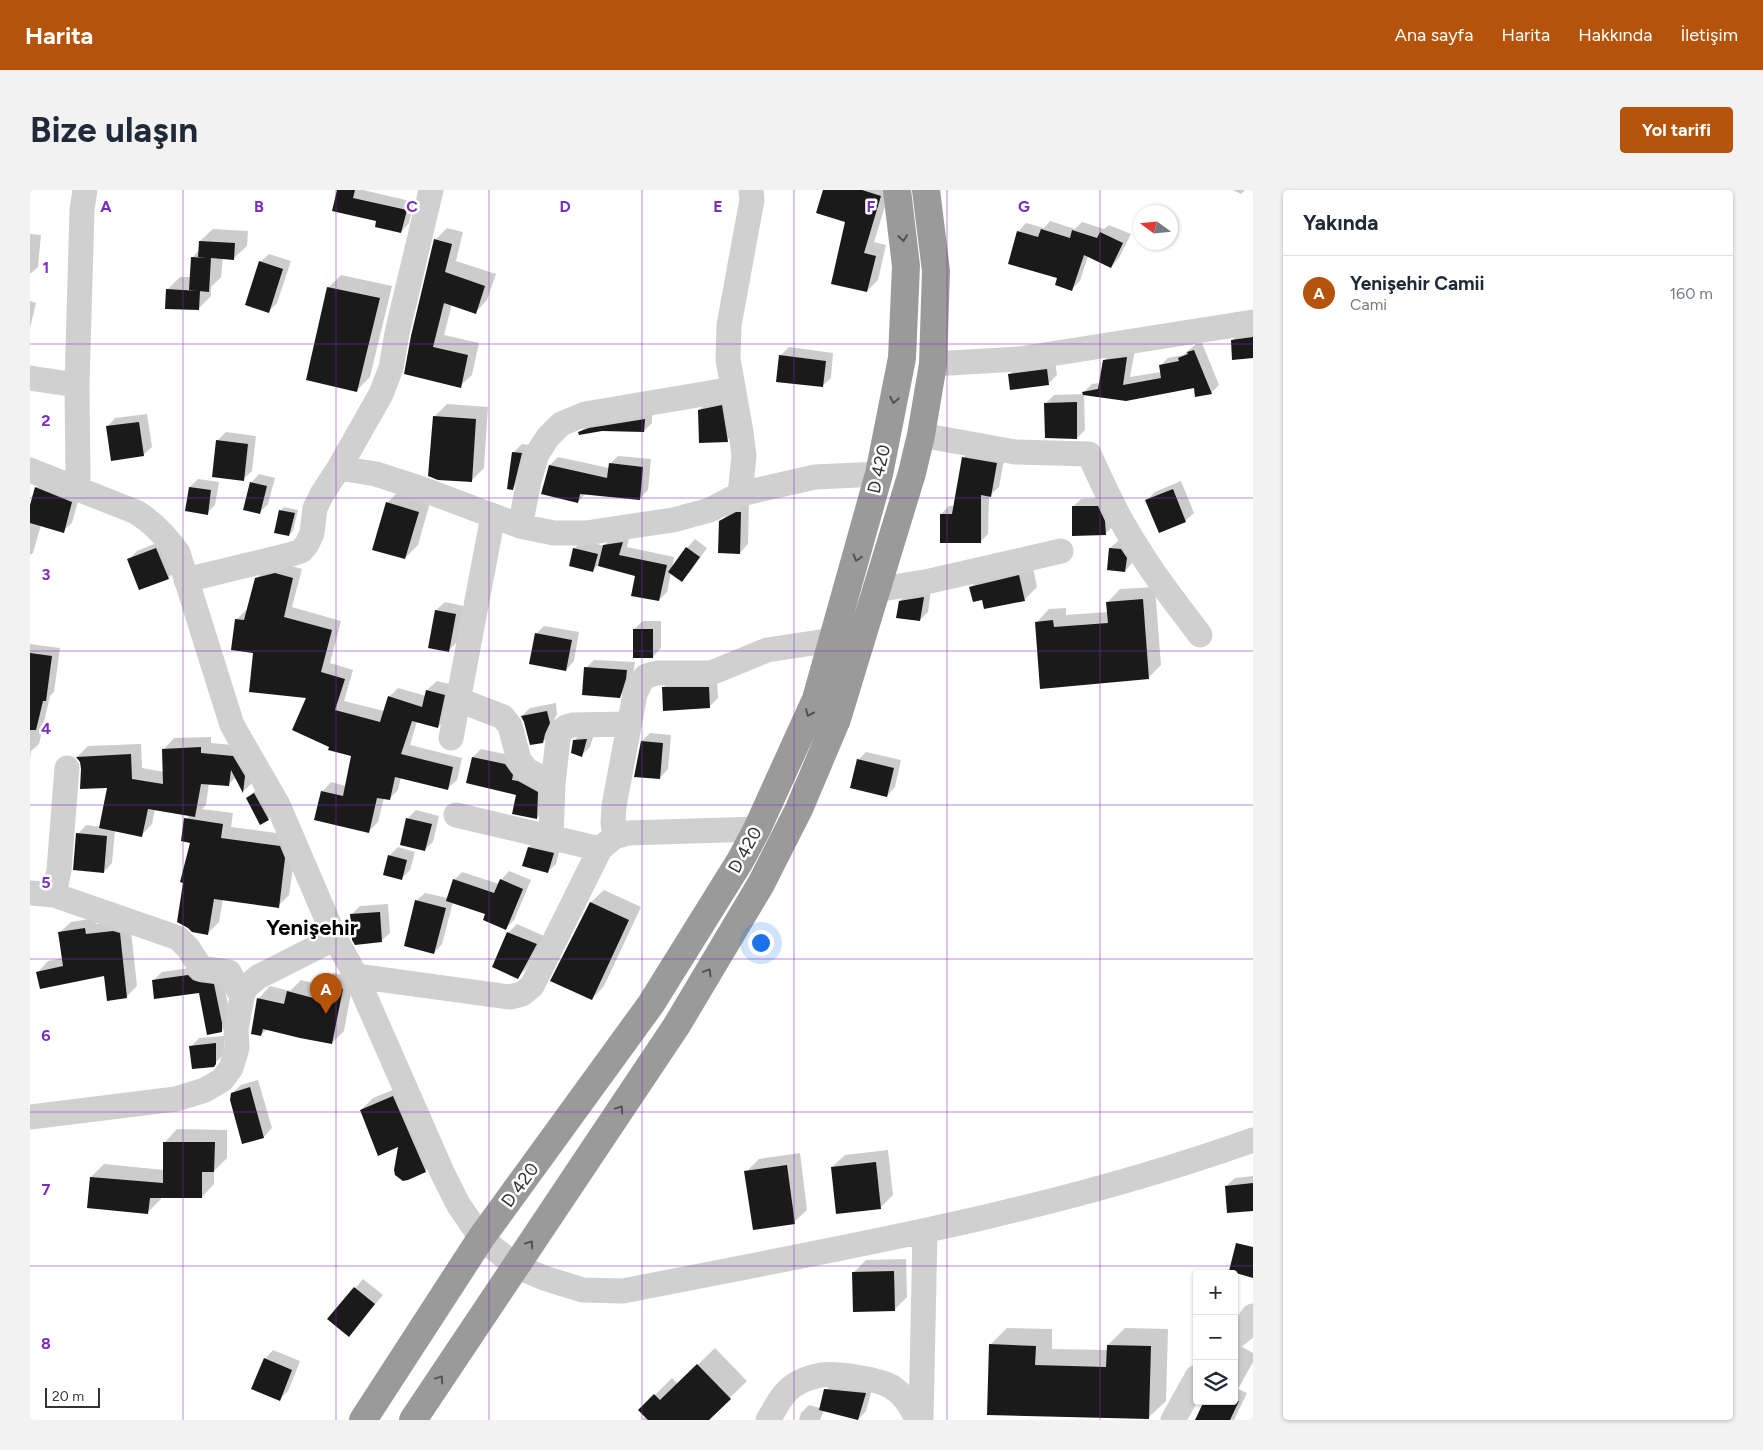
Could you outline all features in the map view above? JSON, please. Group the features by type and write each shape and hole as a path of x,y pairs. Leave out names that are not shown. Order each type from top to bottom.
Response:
{"highway":[{"name":"D 420","path":"363,1420 481,1238 651,1004 758,829 816,699 879,474 902,358 906,266 897,190"},
{"path":"421,1418 516,1266 677,1025 761,884 799,809 837,719 912,473 921,435 933,364 936,271 926,190"}],"street":[{"path":"76,487 78,477 77,385 82,210 85,190"},
{"path":"186,580 289,555 301,551 307,544 312,533 315,508 381,394 391,368 397,333 431,190"},
{"path":"740,494 744,456 728,359 729,325 752,200 751,190"},
{"path":"933,364 1019,359 1253,322"},
{"path":"30,378 77,385"},
{"path":"520,526 529,481 537,454 548,437 561,424 585,414 733,389"},
{"path":"921,435 1015,452 1089,454 1120,518 1139,550 1159,581 1200,635"},
{"path":"339,468 376,474 422,488 520,526 554,533 595,532 673,520 710,510 740,494 815,477 879,474"},
{"path":"30,470 136,512 151,521 167,537 178,553 232,725 278,805 335,938 356,976 442,1172 458,1204 481,1238 516,1266 544,1278 583,1290 623,1291 925,1232 1175,1166 1253,1140"},
{"path":"452,738 493,516"},
{"path":"876,590 930,581 1061,551"},
{"path":"356,976 510,996 522,994 532,986 607,843 613,823 614,806 634,694 646,676 657,673 710,673 767,650 832,640"},
{"path":"459,700 502,717 510,726 519,760 527,770 553,784"},
{"path":"551,838 553,784 558,739 561,731 566,727 629,724"},
{"path":"54,895 59,870 67,768"},
{"path":"456,815 551,838 607,843 628,833 758,829"},
{"path":"30,893 54,895 178,938 188,948 201,968 229,972 242,997"},
{"path":"30,1117 176,1099 205,1090 222,1080 231,1068 237,1048 236,1029 245,988 258,977 335,938"},
{"path":"919,1420 925,1232"},
{"path":"1238,1334 1253,1316"},
{"path":"768,1420 790,1387 805,1379 823,1375 869,1379 892,1387 911,1404 919,1420"},
{"path":"1173,1420 1193,1384"}],"building":[{"path":"337,190 355,190 353,198 407,210 401,233 375,227 376,221 332,211"},
{"path":"823,190 862,190 881,196 864,253 876,256 867,292 831,284 845,222 816,213"},
{"path":"1041,229 1070,238 1072,230 1097,238 1100,232 1123,243 1111,268 1084,255 1072,291 1055,285 1057,278 1008,264 1017,231 1038,237"},
{"path":"434,239 452,244 445,272 485,286 476,314 444,303 433,347 468,355 461,388 404,374"},
{"path":"199,241 235,243 234,260 211,258 209,292 189,290 191,257 207,258 198,257"},
{"path":"259,261 283,269 269,313 245,305"},
{"path":"327,287 380,298 357,392 306,380"},
{"path":"166,289 200,291 199,310 165,309"},
{"path":"1253,337 1253,358 1232,360 1231,340"},
{"path":"1194,350 1212,394 1195,397 1194,388 1126,401 1083,395 1082,392 1098,389 1103,360 1127,357 1123,385 1161,378 1159,365 1179,361 1178,358"},
{"path":"779,355 826,361 823,387 776,382"},
{"path":"1047,369 1049,385 1010,390 1008,374"},
{"path":"1077,402 1077,439 1045,438 1044,403"},
{"path":"722,405 728,442 699,443 698,410"},
{"path":"433,416 476,419 472,482 438,480 428,476"},
{"path":"645,419 644,432 602,431 579,435 578,432 589,428"},
{"path":"139,422 144,456 111,461 106,426"},
{"path":"216,440 248,444 244,481 212,477"},
{"path":"512,452 522,453 513,490 507,489"},
{"path":"962,457 997,463 991,497 981,495 981,543 940,543 940,514 952,514"},
{"path":"609,463 643,467 640,500 580,494 578,503 541,494 549,465 607,478"},
{"path":"250,482 267,486 260,514 243,510"},
{"path":"35,487 72,502 64,533 30,523 30,505"},
{"path":"189,487 211,490 208,515 185,511"},
{"path":"1173,489 1186,522 1159,533 1145,500"},
{"path":"386,502 419,512 405,559 372,550"},
{"path":"1072,506 1098,506 1105,521 1106,535 1072,536"},
{"path":"279,510 295,513 289,536 274,533"},
{"path":"736,512 741,512 740,554 718,553 719,521"},
{"path":"623,542 619,555 667,565 659,601 631,596 635,576 598,566 603,545"},
{"path":"686,547 700,557 682,582 668,572"},
{"path":"156,548 169,579 139,590 127,559"},
{"path":"573,548 598,554 593,572 569,566"},
{"path":"1109,548 1121,549 1127,558 1125,572 1107,570"},
{"path":"275,573 293,578 284,617 332,630 321,672 345,679 335,710 380,722 388,696 422,707 426,690 445,695 438,728 412,721 401,754 453,767 448,790 395,777 390,800 377,798 369,833 314,820 321,791 343,796 351,756 328,750 329,747 292,730 306,698 249,692 253,653 231,650 235,619 244,620 255,578"},
{"path":"1019,575 1025,601 984,609 982,600 973,602 969,587"},
{"path":"924,597 920,621 896,618 899,601"},
{"path":"1143,599 1149,679 1040,689 1035,622 1053,620 1054,627 1108,623 1106,602"},
{"path":"435,610 456,614 449,652 428,648"},
{"path":"633,629 653,629 653,658 633,658"},
{"path":"535,633 572,640 566,671 529,664"},
{"path":"30,653 52,656 46,701 43,701 36,730 30,730"},
{"path":"584,667 627,670 620,698 582,695"},
{"path":"662,687 709,687 710,708 663,711"},
{"path":"547,711 550,723 543,743 530,745 521,716"},
{"path":"587,739 582,757 571,753 573,740"},
{"path":"641,741 663,743 660,779 634,777"},
{"path":"201,747 201,753 233,756 245,776 243,793 231,770 229,786 201,784 195,817 148,809 142,837 99,828 107,788 80,789 81,769 80,762 76,757 131,754 132,779 163,784 162,749"},
{"path":"472,757 505,764 513,775 512,780 518,781 538,792 537,819 512,814 516,795 466,783"},
{"path":"857,759 894,768 887,797 850,788"},
{"path":"254,793 269,820 260,825 246,798"},
{"path":"184,818 223,824 221,838 280,846 285,858 279,908 214,899 208,935 192,932 177,922 183,883 180,882 190,843 181,841"},
{"path":"406,818 432,824 425,851 400,845"},
{"path":"76,833 107,836 104,873 73,870"},
{"path":"528,847 554,853 548,873 522,866"},
{"path":"388,855 407,860 402,880 383,875"},
{"path":"453,879 494,893 500,879 523,889 506,930 483,920 485,914 446,901"},
{"path":"415,900 446,908 434,954 404,946"},
{"path":"590,902 629,920 592,1000 550,981"},
{"path":"380,912 382,942 355,945 352,940 350,914"},
{"path":"85,928 86,934 113,931 120,933 127,998 107,1001 104,976 40,989 36,972 63,966 58,932"},
{"path":"507,932 537,944 518,979 492,967"},
{"path":"188,975 193,980 214,984 222,1032 207,1035 199,993 154,999 152,980"},
{"path":"320,984 343,989 332,1044 263,1029 261,1036 251,1034 257,998 284,1004 287,991 317,999"},
{"path":"216,1043 216,1064 214,1067 192,1069 189,1046"},
{"path":"250,1087 264,1138 242,1144 230,1100 231,1093"},
{"path":"393,1096 426,1172 403,1181 395,1175 394,1170 398,1147 378,1156 360,1110"},
{"path":"163,1142 215,1142 214,1172 202,1172 202,1198 150,1198 148,1214 87,1208 90,1177 163,1183"},
{"path":"876,1162 881,1209 836,1214 831,1167"},
{"path":"787,1165 795,1224 753,1230 744,1171"},
{"path":"1253,1183 1253,1211 1227,1213 1225,1186"},
{"path":"1236,1243 1253,1247 1253,1278 1238,1274 1238,1270 1229,1270"},
{"path":"894,1271 895,1311 853,1312 852,1272"},
{"path":"354,1287 375,1304 349,1337 327,1319"},
{"path":"989,1344 1036,1346 1035,1365 1106,1367 1107,1345 1151,1346 1149,1419 987,1415"},
{"path":"264,1358 292,1370 280,1401 251,1389"},
{"path":"697,1364 731,1399 709,1420 648,1420 638,1410 654,1394 660,1400"},
{"path":"824,1389 866,1393 858,1420 819,1410"},
{"path":"1202,1405 1237,1405 1230,1420 1195,1420"}],"place":[{"name":"Yenişehir Camii","path":"326,1014"}],"district":[{"name":"Yenişehir","path":"312,927"}]}
